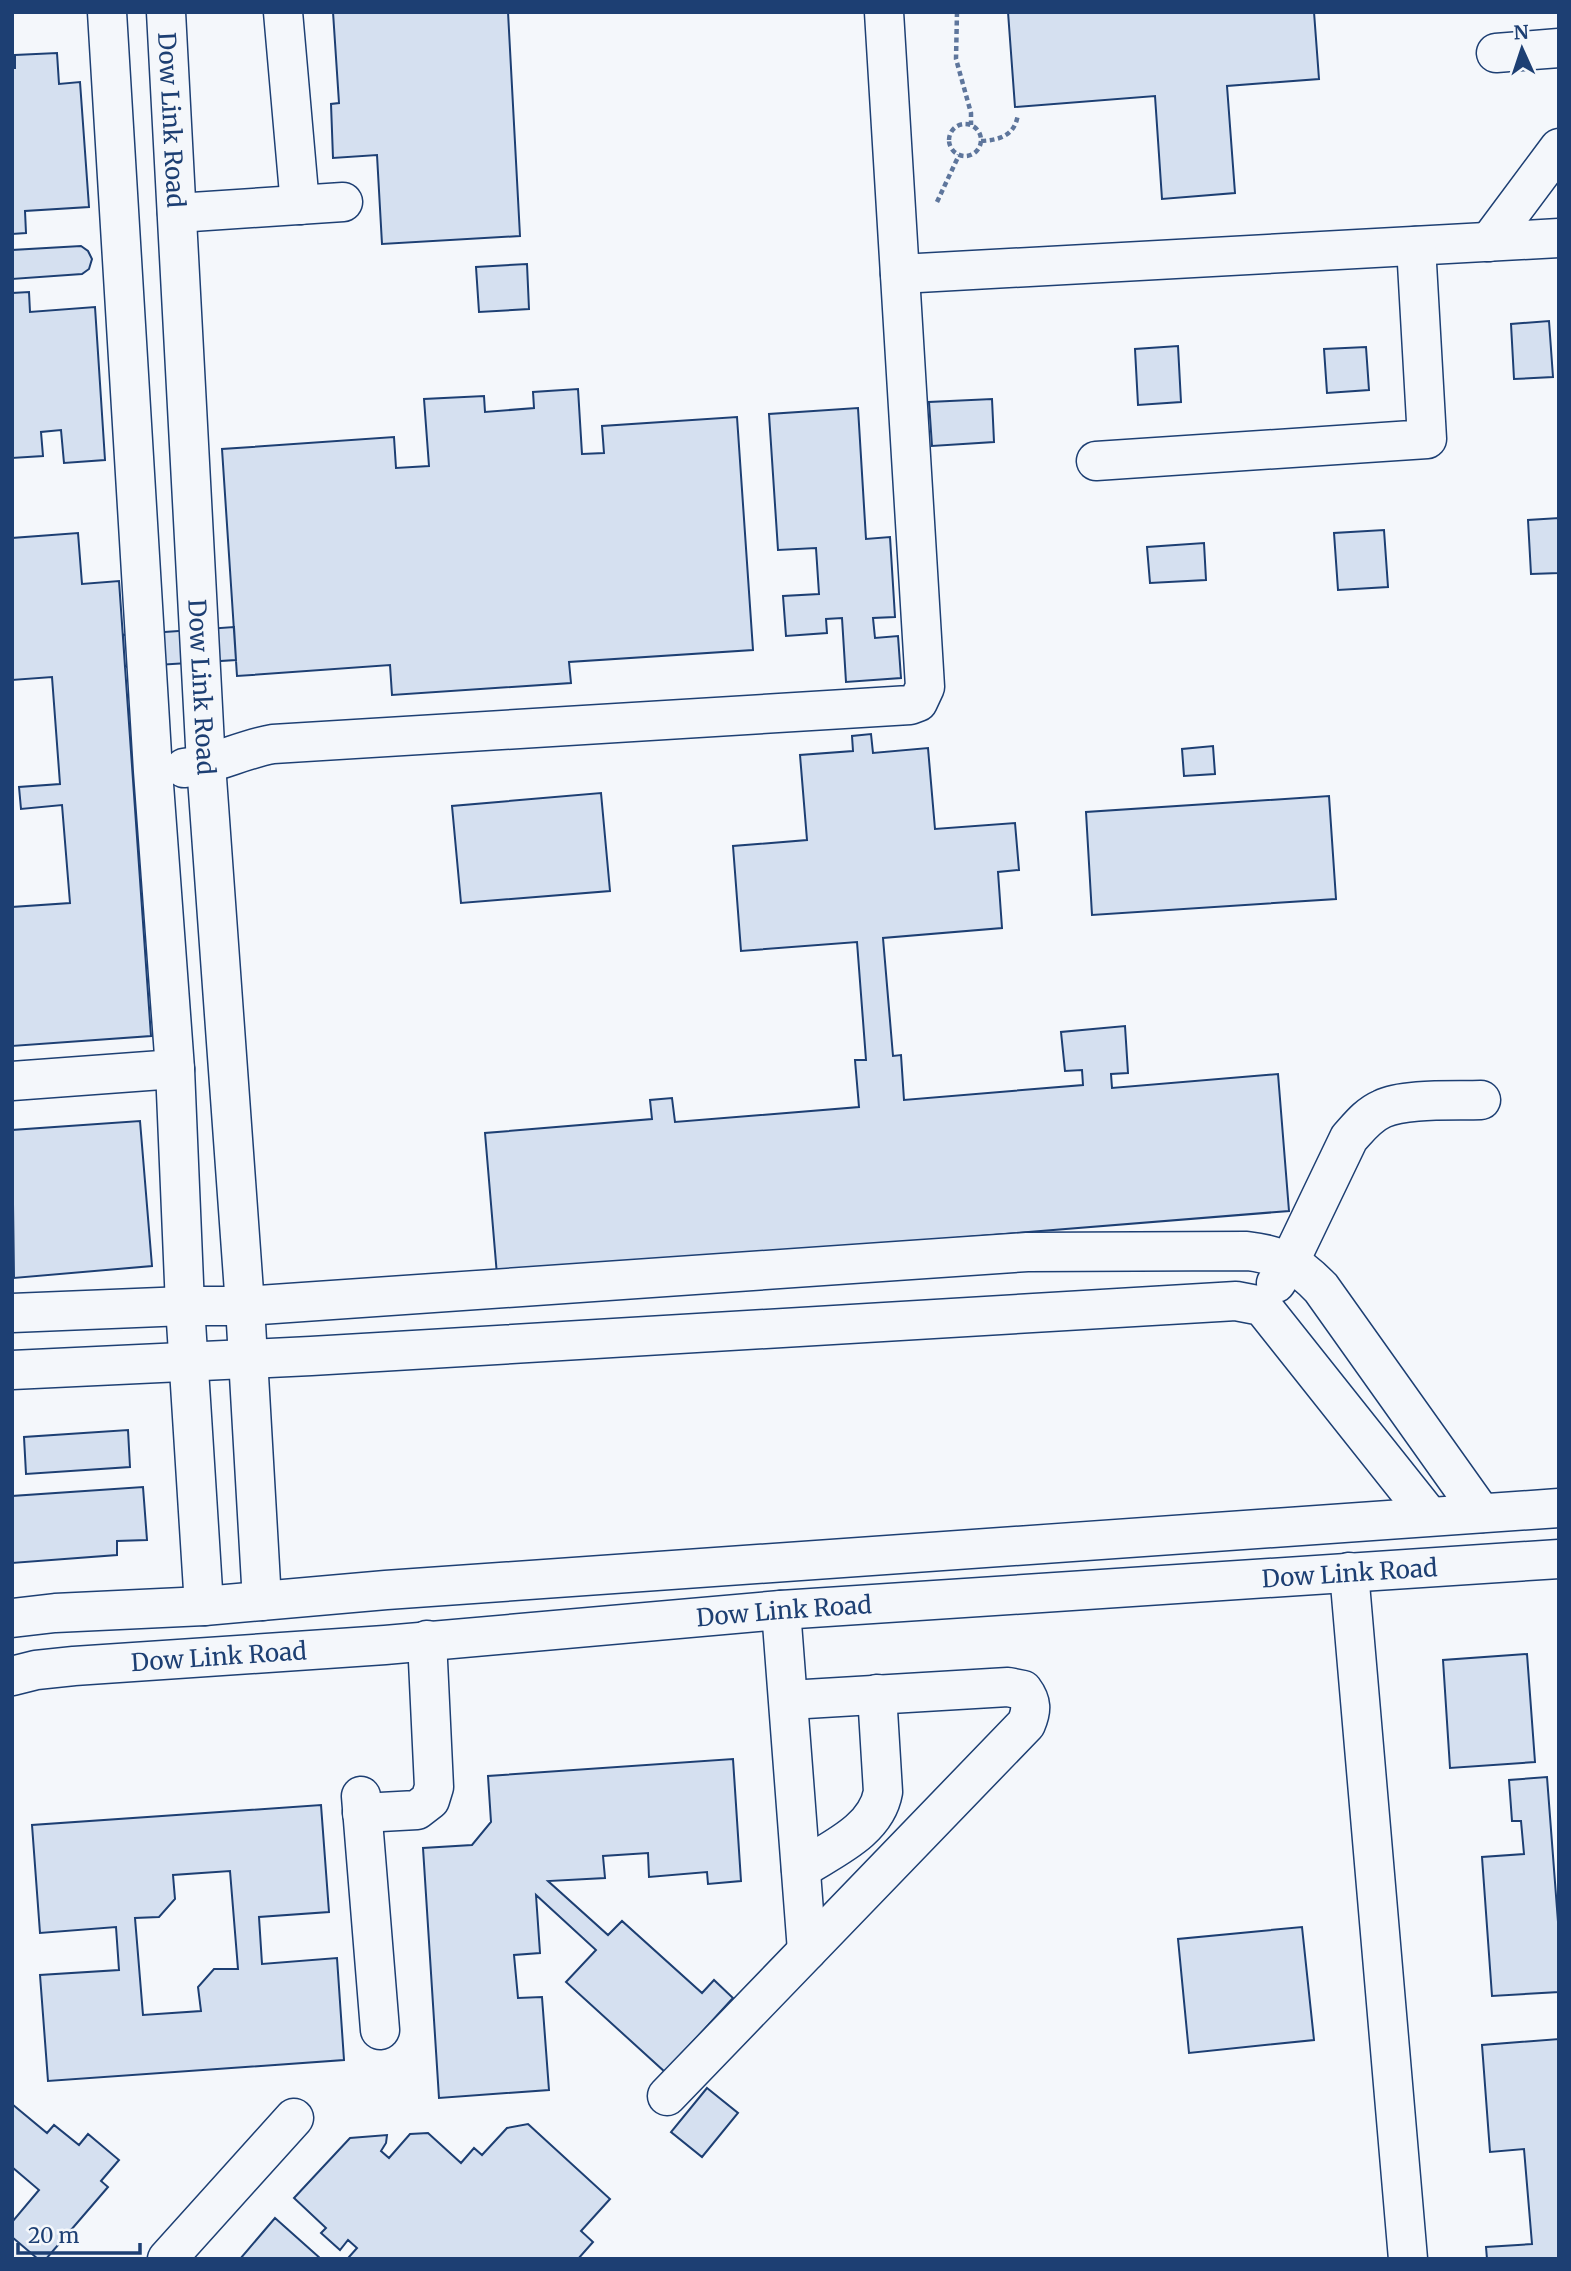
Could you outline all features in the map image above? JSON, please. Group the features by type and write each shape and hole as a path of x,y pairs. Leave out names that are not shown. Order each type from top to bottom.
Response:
{"lane":[{"path":"107,12 153,771 176,1069 185,1306 204,1606"},
{"name":"Dow Link Road","path":"166,12 206,764 245,1306 262,1601"},
{"path":"283,12 300,205"},
{"path":"153,771 206,764 237,752 273,744 910,705 919,702 925,687 884,12"},
{"path":"1496,53 1559,48"},
{"path":"112,96 170,91"},
{"path":"1489,242 1559,148"},
{"path":"177,213 342,202"},
{"path":"900,274 1559,238"},
{"path":"1096,461 1427,439 1416,246"},
{"path":"12,1081 176,1069"},
{"path":"12,1370 248,1359 1236,1301 1262,1306 1289,1263 1349,1138 1364,1121 1382,1109 1399,1104 1480,1100"},
{"path":"12,1313 245,1306 1027,1252 1247,1251 1270,1254 1304,1270 1321,1288 1481,1513"},
{"name":"Dow Link Road","path":"1262,1306 1429,1516"},
{"name":"Dow Link Road","path":"12,1618 1559,1508"},
{"name":"Dow Link Road","path":"12,1676 36,1670 74,1666 385,1645 781,1610 1559,1559"},
{"path":"1349,1572 1408,2259"},
{"path":"385,1645 386,1590"},
{"path":"781,1610 807,1951"},
{"path":"380,2031 361,1805 417,1810 430,1800 434,1787 427,1640"},
{"path":"667,2096 1026,1724 1031,1714 1031,1700 1023,1690 1008,1687 789,1700"},
{"path":"801,1869 856,1833 872,1819 881,1804 883,1792 877,1694"},
{"path":"167,2259 294,2118"}],"path":[{"path":"957,12 956,59 971,113 971,125"},
{"path":"981,141 1005,137 1017,123 1018,114"},
{"path":"961,125 971,125 979,132 981,141 977,151 969,156 959,155 951,149 949,139 953,130 961,125"}],"building":[{"path":"333,12 508,12 520,236 382,244 377,155 333,158 331,104 339,103"},
{"path":"1008,12 1314,12 1319,79 1227,86 1235,193 1162,199 1155,96 1015,107"},
{"path":"57,53 59,84 80,82 89,207 25,211 26,233 12,234 12,68 15,68 15,55"},
{"path":"81,246 88,251 92,259 89,269 82,274 12,279 12,250"},
{"path":"527,264 529,309 479,312 476,267"},
{"path":"29,292 30,312 95,307 105,460 64,463 61,430 41,432 43,456 12,458 12,293"},
{"path":"1549,321 1553,377 1514,379 1511,324"},
{"path":"1178,346 1181,402 1138,405 1135,349"},
{"path":"1366,347 1369,390 1327,393 1324,349"},
{"path":"578,389 582,454 604,453 602,426 737,417 753,650 569,662 571,683 392,695 390,665 237,676 222,449 394,437 396,468 429,466 424,399 484,396 485,412 534,408 533,392"},
{"path":"992,399 994,442 932,446 929,402"},
{"path":"858,408 866,539 890,537 895,617 873,618 875,638 898,636 901,678 846,682 842,618 826,619 827,633 786,636 783,596 819,594 816,548 778,550 769,414"},
{"path":"1559,518 1559,573 1531,574 1528,520"},
{"path":"1384,530 1388,587 1338,590 1334,533"},
{"path":"78,533 82,584 119,581 151,1036 12,1046 12,907 70,903 62,805 21,809 19,787 60,784 52,677 12,680 12,538"},
{"path":"1204,543 1206,580 1150,583 1147,547"},
{"path":"234,627 236,660 125,667 123,635"},
{"path":"871,734 873,753 928,748 935,829 1015,823 1019,870 998,872 1002,928 883,938 893,1056 901,1055 904,1100 1083,1085 1082,1070 1065,1071 1061,1032 1125,1026 1128,1073 1111,1074 1112,1088 1278,1074 1289,1211 497,1275 485,1133 652,1119 650,1100 672,1098 675,1122 859,1107 855,1060 866,1060 857,942 741,951 733,846 807,840 800,755 853,751 852,736"},
{"path":"1213,746 1215,774 1184,776 1182,749"},
{"path":"601,793 610,891 461,903 452,806"},
{"path":"1329,796 1336,899 1092,915 1086,812"},
{"path":"140,1121 152,1266 14,1278 12,1130"},
{"path":"128,1430 130,1467 26,1474 24,1437"},
{"path":"143,1487 147,1540 117,1541 117,1555 12,1563 12,1496"},
{"path":"1527,1654 1535,1762 1450,1768 1443,1660"},
{"path":"733,1759 741,1881 708,1884 707,1872 649,1877 648,1853 603,1856 605,1878 548,1881 608,1935 622,1921 702,1993 714,1980 733,1998 665,2072 566,1982 596,1950 536,1895 540,1953 514,1955 518,1998 542,1997 549,2090 439,2098 423,1848 472,1845 491,1822 488,1776"},
{"path":"1547,1777 1559,1935 1559,1992 1492,1996 1482,1857 1524,1854 1521,1821 1512,1821 1509,1780"},
{"path":"321,1805 329,1912 259,1917 262,1964 337,1958 344,2060 48,2081 40,1975 119,1970 116,1927 40,1933 32,1825","holes":["230,1871 238,1969 214,1969 198,1987 201,2011 143,2015 135,1918 159,1917 175,1899 173,1875"]},
{"path":"1302,1927 1314,2040 1189,2053 1178,1939"},
{"path":"1559,2039 1559,2259 1487,2259 1486,2247 1532,2244 1524,2149 1490,2152 1482,2045"},
{"path":"707,2088 738,2113 702,2157 671,2132"},
{"path":"12,2104 47,2133 54,2125 79,2145 88,2134 119,2160 101,2181 108,2187 46,2259 38,2259 12,2237 12,2222 39,2190 12,2167"},
{"path":"528,2124 610,2199 581,2231 593,2242 578,2259 351,2259 349,2257 357,2248 348,2240 340,2250 321,2233 326,2228 294,2198 350,2138 387,2135 381,2151 389,2158 410,2134 428,2133 461,2163 474,2148 482,2155 507,2128"},
{"path":"275,2218 321,2259 240,2259"}]}
